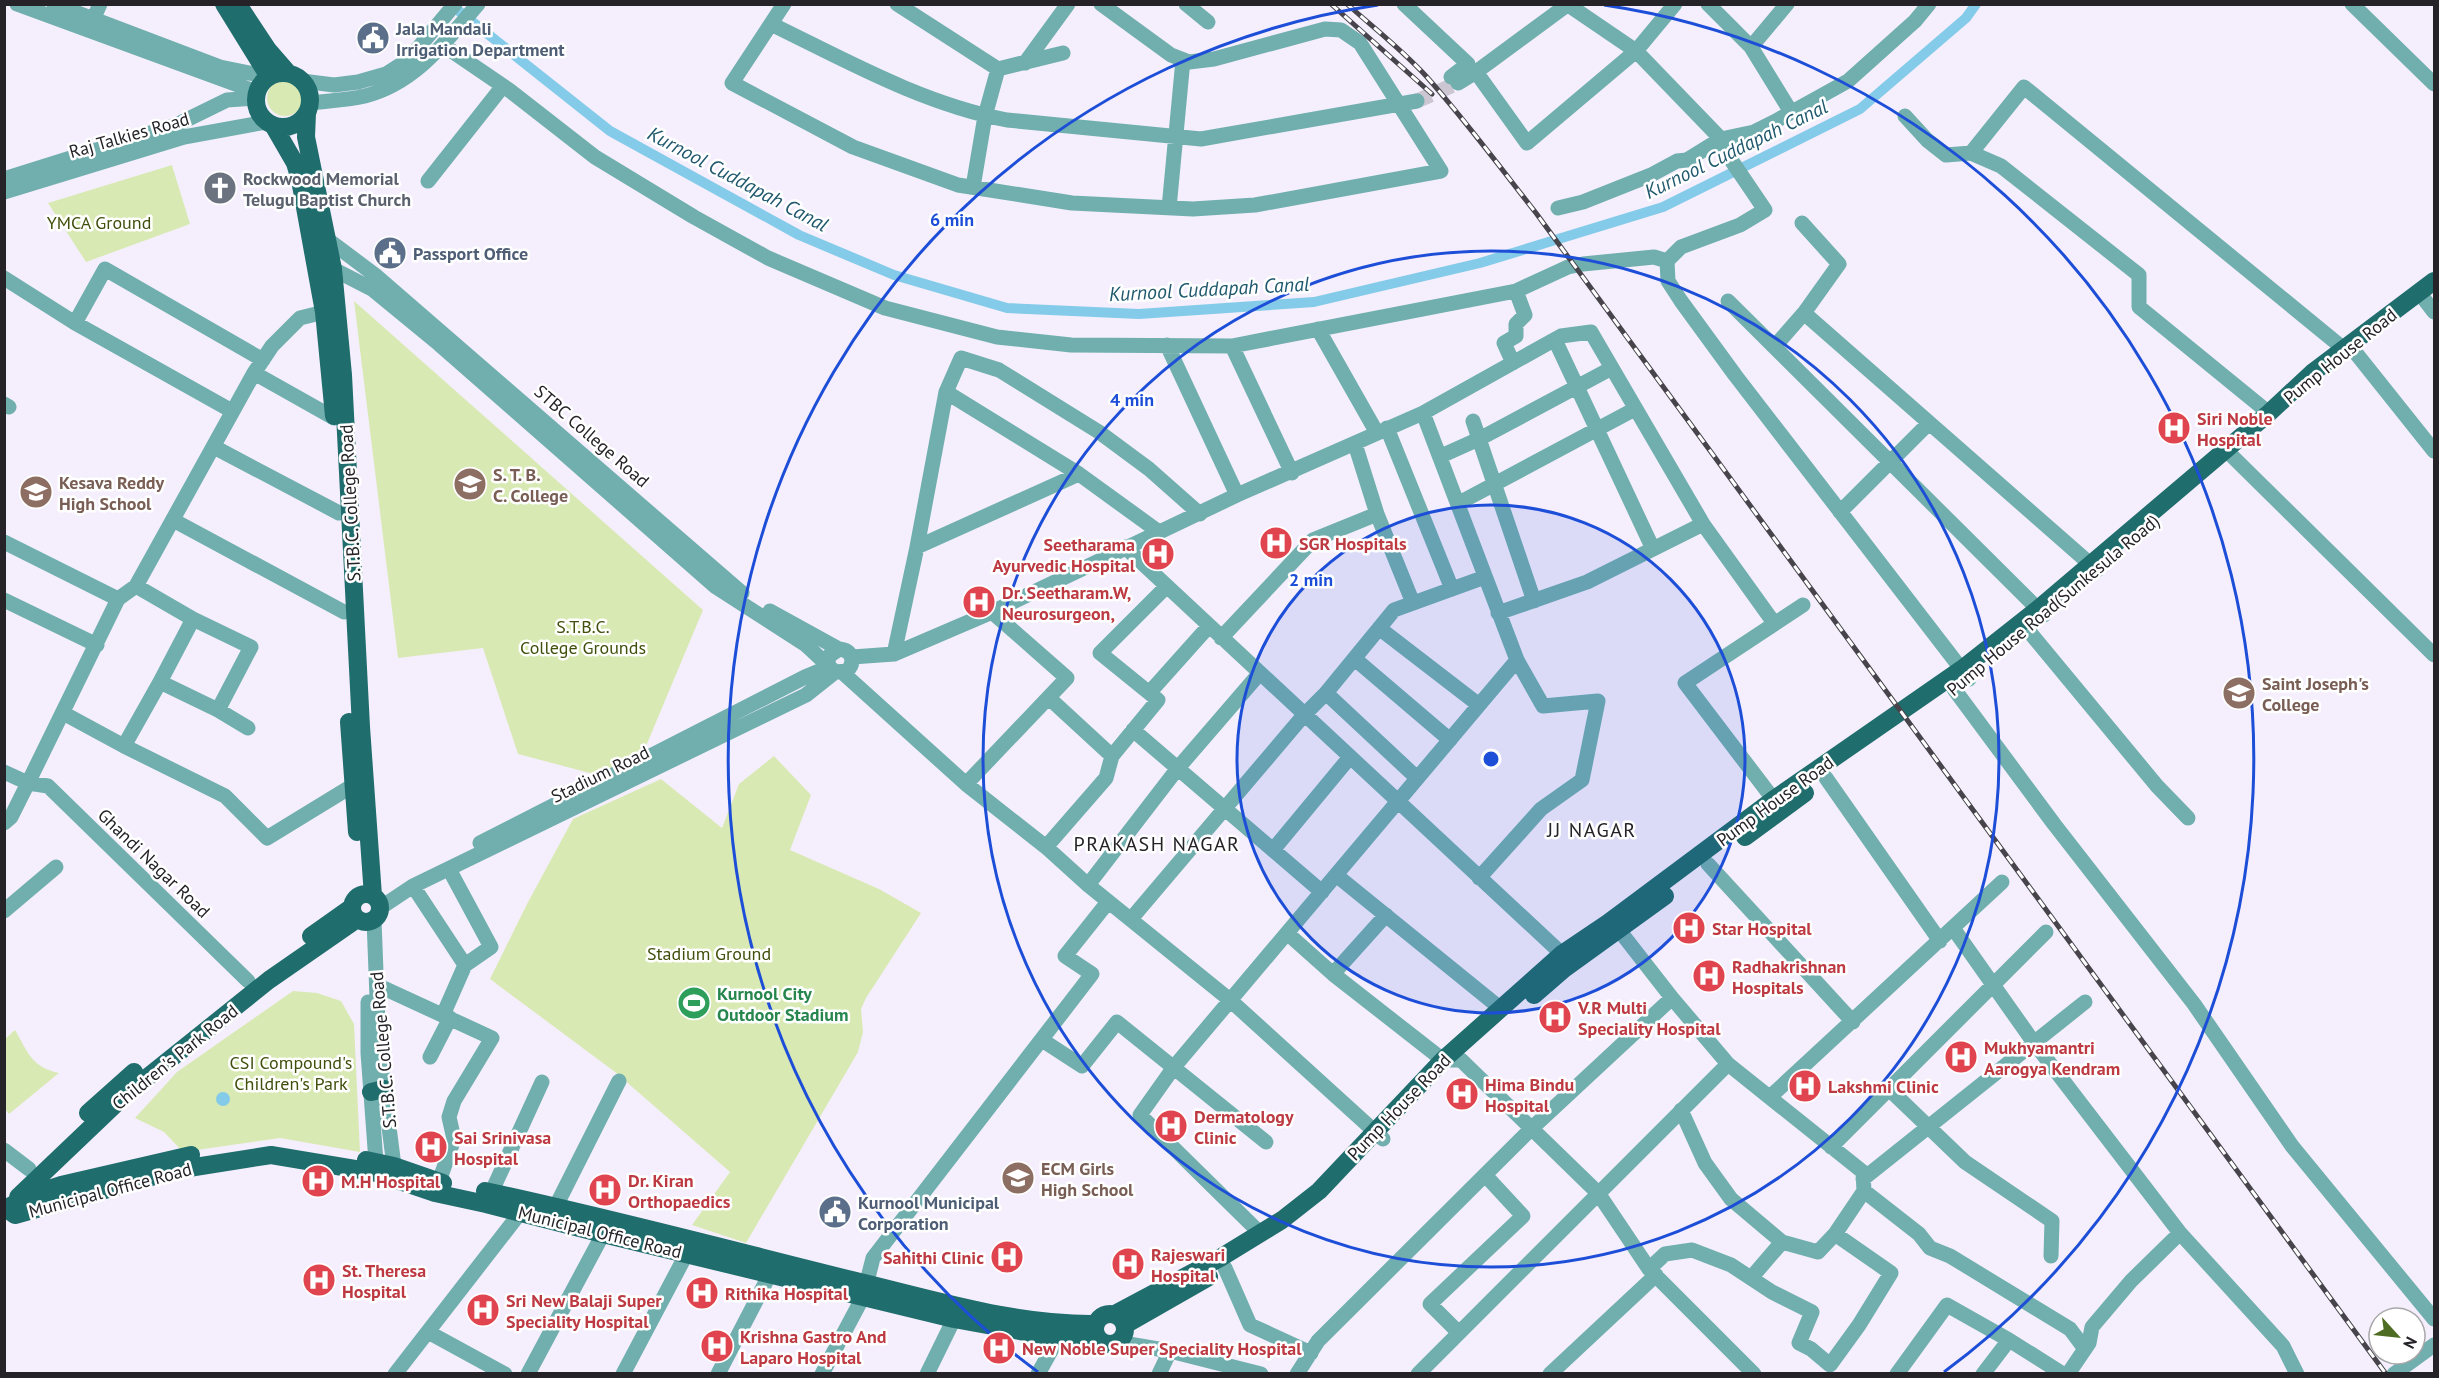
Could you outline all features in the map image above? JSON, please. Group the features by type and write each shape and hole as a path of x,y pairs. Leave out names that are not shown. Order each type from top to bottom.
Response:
{"main road":[{"path":"224,4 261,89 258,109 270,123 288,127 302,119 308,108 310,95 268,50 238,4"},
{"path":"261,89 275,74 295,77"},
{"name":"S.T.B.C. College Road","path":"308,108 306,137 327,239 324,267 324,312 334,418 352,786 368,908"},
{"name":"S.T.B.C. College Road","path":"270,123 295,163 324,267 343,375 368,908"},
{"name":"Pump House Road","path":"2094,567 2312,373 2349,351 2434,281"},
{"name":"Pump House Road(Sunkesula Road)","path":"1120,1320 1225,1268 1289,1227 1328,1197 1379,1135 1452,1060 1564,969 1708,864 1777,805 1826,778 2027,629 2041,612 2231,455 2349,351 2431,301"},
{"name":"Pump House Road","path":"1452,1060 1500,1008 1562,954 1962,679 2041,612"},
{"name":"Children's Park Road","path":"5,1204 29,1169 115,1088 248,981 368,908"},
{"name":"Children's Park Road","path":"5,1204 124,1096 269,980 368,908"},
{"name":"Pump House Road","path":"1120,1320 1282,1220 1319,1191 1379,1135"},
{"name":"Municipal Office Road","path":"5,1204 61,1185 174,1157 273,1144 383,1169 437,1187 555,1208 865,1290 954,1319 1058,1338 1097,1331"},
{"name":"Municipal Office Road","path":"489,1198 520,1213 770,1275 1097,1331"},
{"path":"1106,1314 1120,1320 1124,1335 1117,1342 1107,1344 1097,1331 1106,1314"}],"street":[{"path":"17,4 261,89"},
{"path":"54,4 220,68 261,89"},
{"path":"93,20 100,4"},
{"path":"295,77 334,85 358,82 386,74 408,60 455,4"},
{"path":"308,108 365,96 393,86 418,70 478,4"},
{"path":"784,4 732,83 854,147 958,185 1072,203 1193,209 1255,205 1441,171 1410,102 1360,43 1341,30 1325,29 1214,59 1190,62 1171,55 1101,4"},
{"path":"897,4 998,69 1063,53"},
{"path":"1025,63 1068,4"},
{"path":"1404,4 1472,68 1527,143 1636,51 1675,4"},
{"path":"1455,80 1567,4 1636,51 1723,145 1765,210 1740,225 1681,247 1667,261 1668,281 1962,679 2054,824 2200,1012 2292,1146 2434,1319"},
{"path":"1708,4 1751,47 1791,112"},
{"path":"1751,47 1787,4"},
{"path":"1558,208 1583,202 1651,175 1677,161 1687,160 1754,132 1848,81 1915,21 1929,4"},
{"path":"2352,4 2434,84"},
{"path":"1191,6 1209,22"},
{"path":"771,24 903,88 985,116 1007,120 1201,139 1410,102"},
{"path":"443,45 503,86 595,157 694,217 768,258 885,308 997,337 1071,345 1232,346 1516,291 1568,267 1583,264 1654,257 1667,261"},
{"path":"1169,208 1183,60"},
{"path":"973,187 985,116 998,69"},
{"path":"428,181 503,86"},
{"path":"1971,153 2024,87 2349,351 2434,451"},
{"name":"Raj Talkies Road","path":"4,179 176,125 227,100 261,89"},
{"path":"1905,116 1927,140 1946,155 1971,153 2001,166 2139,275 2139,307 2269,413"},
{"name":"Raj Talkies Road","path":"4,192 184,137 270,123"},
{"path":"1775,346 1804,313 1839,264 1802,224"},
{"name":"STBC College Road","path":"327,239 375,275 598,466 727,582 757,604 845,653"},
{"name":"STBC College Road","path":"324,267 372,289 439,344 716,587 806,645 966,784 1046,847 1108,902 1230,1000 1379,1135"},
{"path":"75,323 105,268 259,366 334,418"},
{"path":"4,279 75,323 232,411"},
{"path":"1513,363 1504,343 1516,336 1516,324 1525,315 1516,291"},
{"path":"1728,301 2041,612"},
{"path":"4,824 11,817 118,599 136,586 259,366 272,346 300,318 324,312"},
{"path":"1804,313 2094,567"},
{"path":"1318,329 1382,431 1452,589"},
{"path":"845,653 852,665 834,669 829,656 845,653 894,654 992,612 1237,495 1423,413 1561,336 1591,332 1703,524 1774,623"},
{"path":"1555,340 1653,549"},
{"path":"1167,345 1237,495"},
{"path":"1232,346 1292,472"},
{"path":"894,654 917,547 945,392 961,358 999,370 1099,432 1149,469 1200,514"},
{"path":"1441,456 1481,438 1612,368"},
{"path":"945,392 1079,474 1159,532"},
{"path":"1459,503 1635,408"},
{"path":"1423,413 1459,503 1498,613 1518,660 1543,705 1598,701 1582,780 1541,809 1479,878"},
{"path":"1473,421 1481,438 1534,601"},
{"path":"1840,512 1929,423"},
{"path":"1355,444 1377,514 1413,603"},
{"path":"214,447 339,513"},
{"path":"2231,455 2434,656"},
{"path":"917,547 1079,474"},
{"path":"1221,638 1313,540 1377,514"},
{"path":"173,520 344,612"},
{"path":"1498,613 1587,582 1703,524"},
{"path":"4,542 118,599"},
{"path":"1125,547 1562,954"},
{"path":"1131,919 1304,715 1326,693 1394,610 1485,577"},
{"path":"136,586 193,620 250,647 219,711"},
{"path":"1046,847 1106,778 1112,756 1158,700 1100,653 1166,587"},
{"path":"4,600 97,645"},
{"path":"1777,805 1685,683 1803,605"},
{"path":"966,784 1068,678 992,612"},
{"path":"124,746 193,620"},
{"path":"1150,692 1209,626"},
{"path":"1380,628 1479,705"},
{"path":"2027,629 2157,786 2188,818"},
{"path":"1354,659 1450,740"},
{"path":"1260,1233 1140,1115 1174,1066 1518,660"},
{"name":"Stadium Road","path":"368,908 806,695 834,669"},
{"name":"Stadium Road","path":"368,908 413,876 805,677 834,669"},
{"path":"1088,885 1178,768 1259,674"},
{"path":"160,682 248,728"},
{"path":"1326,693 1417,778"},
{"path":"1048,698 1112,756"},
{"path":"63,713 225,796 267,838 352,786"},
{"path":"1133,730 1322,892"},
{"path":"1273,850 1350,757"},
{"name":"Ghandi Nagar Road","path":"4,772 28,783 48,786 248,981"},
{"path":"1826,778 1940,940"},
{"path":"1708,864 1852,1022"},
{"path":"6,908 56,867"},
{"path":"430,1057 465,965 491,947 449,869"},
{"path":"1336,875 1500,1008"},
{"path":"1770,1097 2002,882"},
{"path":"413,886 465,965"},
{"path":"822,1374 865,1290 873,1258 1092,974 1065,956 1108,902"},
{"path":"368,908 383,1169"},
{"name":"S.T.B.C. College Road","path":"368,908 377,985 378,1091"},
{"path":"1333,974 1386,915"},
{"path":"1953,928 2034,1042 2180,1233 2283,1346 2297,1374"},
{"path":"1619,930 1728,1064 1863,1172 1864,1185 1919,1234 1930,1248 1950,1257 2070,1329 2087,1346"},
{"path":"1831,1147 2046,932"},
{"path":"1287,933 1333,974 1452,1060 1531,1129 1598,1193 1653,1272 1754,1374"},
{"path":"377,985 492,1038 454,1101 449,1117 454,1139 437,1187"},
{"path":"1297,1374 1318,1341 1531,1129 1672,998"},
{"path":"1681,1110 1705,1163 1731,1199 1782,1242 1818,1252 1835,1234 1864,1185 1929,1127 2085,1002"},
{"path":"1042,1040 1082,1066 1117,1022 1266,1142"},
{"path":"1418,1374 1728,1064"},
{"path":"555,1208 619,1081"},
{"path":"489,1198 542,1082"},
{"path":"1889,1089 1965,1162 2052,1221 2051,1256"},
{"path":"4,1150 29,1169"},
{"path":"1458,1332 1430,1304 1523,1216 1485,1176"},
{"path":"394,1374 520,1213"},
{"path":"1898,1374 1947,1305 2065,1374 2087,1346 2092,1327 2131,1281 2180,1233"},
{"path":"528,1374 603,1234"},
{"path":"1550,1374 1653,1272 1665,1254 1692,1250 1731,1265 1772,1292 1812,1312 1799,1343 1811,1349 1830,1365 1859,1326 1891,1272 1835,1234"},
{"path":"1751,1278 1782,1242"},
{"path":"623,1374 687,1253"},
{"path":"1225,1268 1250,1325 1311,1353"},
{"path":"718,1374 770,1275"},
{"path":"927,1374 954,1319"},
{"path":"428,1332 505,1374"},
{"path":"1038,1374 1058,1338"},
{"path":"1983,1374 2009,1340"},
{"path":"1117,1342 1261,1374"},
{"path":"2394,1374 2434,1345"},
{"path":"1159,1374 1170,1352"}],"green space":[{"path":"285,80 298,85 303,98 298,111 285,116 272,111 267,98 272,85"},
{"name":"YMCA Ground","path":"172,165 190,224 86,262 48,203"},
{"name":"S.T.B.C. College Grounds","path":"354,301 703,610 646,746 601,776 518,754 483,648 398,658"},
{"name":"Kurnool City Outdoor Stadium","path":"774,756 811,795 790,850 879,889 921,913 861,1009 863,1032 858,1052 746,1243 692,1225 730,1172 615,1072 490,979 573,819 661,779 722,828 739,784"},
{"name":"CSI Compound's Children's Park","path":"293,991 317,993 341,1001 354,1024 360,1152 280,1138 183,1152 164,1132 135,1118 177,1072"},
{"path":"15,1030 36,1063 59,1073 9,1114 5,1109 5,1039"}],"water":[{"path":"220,1092 226,1092 230,1099 226,1106 220,1106 216,1102 216,1096"}],"waterway":[{"name":"Kurnool Cuddapah Canal","path":"450,4 610,131 799,235 894,275 1007,308 1139,314 1314,302 1480,263 1663,207 1860,109 1966,18 1976,4"}],"tunnel":[{"path":"1417,101 1458,83"}],"railway":[{"path":"1331,4 1432,94"},
{"path":"1347,4 1398,48 1426,76 1536,213 2386,1374"}],"place":[{"name":"Jala Mandali Irrigation Department","path":"373,38"},
{"name":"Rockwood Memorial Telugu Baptist Church","path":"220,188"},
{"name":"Passport Office","path":"390,253"},
{"name":"Siri Noble Hospital","path":"2174,428"},
{"name":"S. T. B. C. College","path":"470,484"},
{"name":"Kesava Reddy High School","path":"36,492"},
{"name":"SGR Hospitals","path":"1276,543"},
{"name":"Seetharama Ayurvedic Hospital","path":"1158,554"},
{"name":"Dr. Seetharam.W, Neurosurgeon,","path":"979,602"},
{"name":"Saint Joseph's College","path":"2239,693"},
{"name":"Star Hospital","path":"1689,928"},
{"name":"Radhakrishnan Hospitals","path":"1709,976"},
{"name":"Kurnool City Outdoor Stadium","path":"694,1003"},
{"name":"V.R Multi Speciality Hospital","path":"1555,1017"},
{"name":"Mukhyamantri Aarogya Kendram","path":"1961,1057"},
{"name":"Lakshmi Clinic","path":"1805,1086"},
{"name":"Hima Bindu Hospital","path":"1462,1094"},
{"name":"Dermatology Clinic","path":"1171,1126"},
{"name":"Sai Srinivasa Hospital","path":"431,1147"},
{"name":"ECM Girls High School","path":"1018,1178"},
{"name":"M.H Hospital","path":"318,1181"},
{"name":"Dr. Kiran Orthopaedics","path":"605,1190"},
{"name":"Kurnool Municipal Corporation","path":"835,1212"},
{"name":"Sahithi Clinic","path":"1007,1257"},
{"name":"Rajeswari Hospital","path":"1128,1264"},
{"name":"St. Theresa Hospital","path":"319,1280"},
{"name":"Rithika Hospital","path":"702,1293"},
{"name":"Sri New Balaji Super Speciality Hospital","path":"483,1310"},
{"name":"Krishna Gastro And Laparo Hospital","path":"717,1346"},
{"name":"New Noble Super Speciality Hospital","path":"999,1348"}],"district":[{"name":"JJ NAGAR","path":"1592,830"},
{"name":"PRAKASH NAGAR","path":"1157,844"}],"park label":[{"name":"Stadium Ground","path":"709,953"}]}
